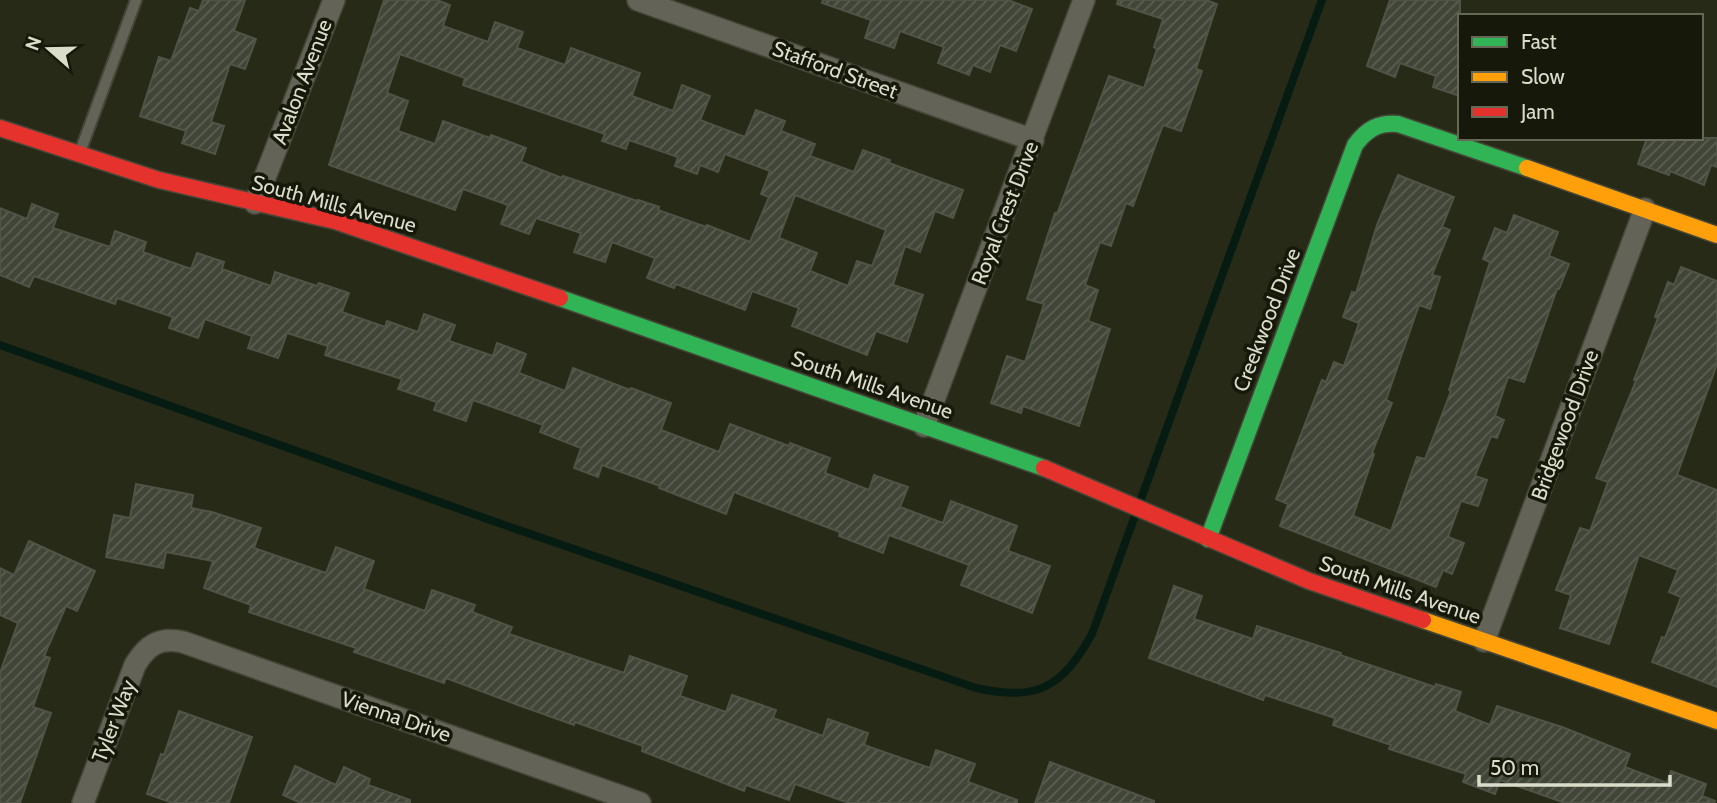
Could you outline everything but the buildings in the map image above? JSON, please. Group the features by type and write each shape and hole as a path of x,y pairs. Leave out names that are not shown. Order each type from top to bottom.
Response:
{"street":[{"name":"Avalon Avenue","path":"254,203 334,0"},
{"name":"Stafford Street","path":"638,0 1033,140"},
{"name":"Royal Crest Drive","path":"924,426 1084,0"},
{"name":"Creekwood Drive","path":"1208,539 1355,145 1369,128 1378,124 1396,123 1407,126 1645,209"},
{"name":"South Mills Avenue","path":"0,128 180,185 335,221 395,240 1035,464 1310,581 1717,721"},
{"path":"1645,209 1717,235"},
{"name":"Bridgewood Drive","path":"1484,641 1645,209"},
{"name":"Vienna Drive","path":"151,644 171,640 183,642 640,803"},
{"name":"Tyler Way","path":"83,803 135,665 151,644"}],"lane":[{"path":"79,155 136,0"}],"waterway":[{"path":"0,345 493,521 976,688 1015,693 1031,691 1058,679 1081,653 1092,634 1322,0"}],"traffic: fast":[{"path":"1208,539 1355,145 1360,139 1379,126 1398,124 1527,168"},
{"path":"560,298 1044,468"}],"traffic: slow":[{"path":"1527,168 1717,235"},
{"path":"1423,620 1717,721"}],"traffic: jam":[{"path":"0,128 159,180 335,221 560,298"},
{"path":"1044,468 1309,581 1423,620"}]}
